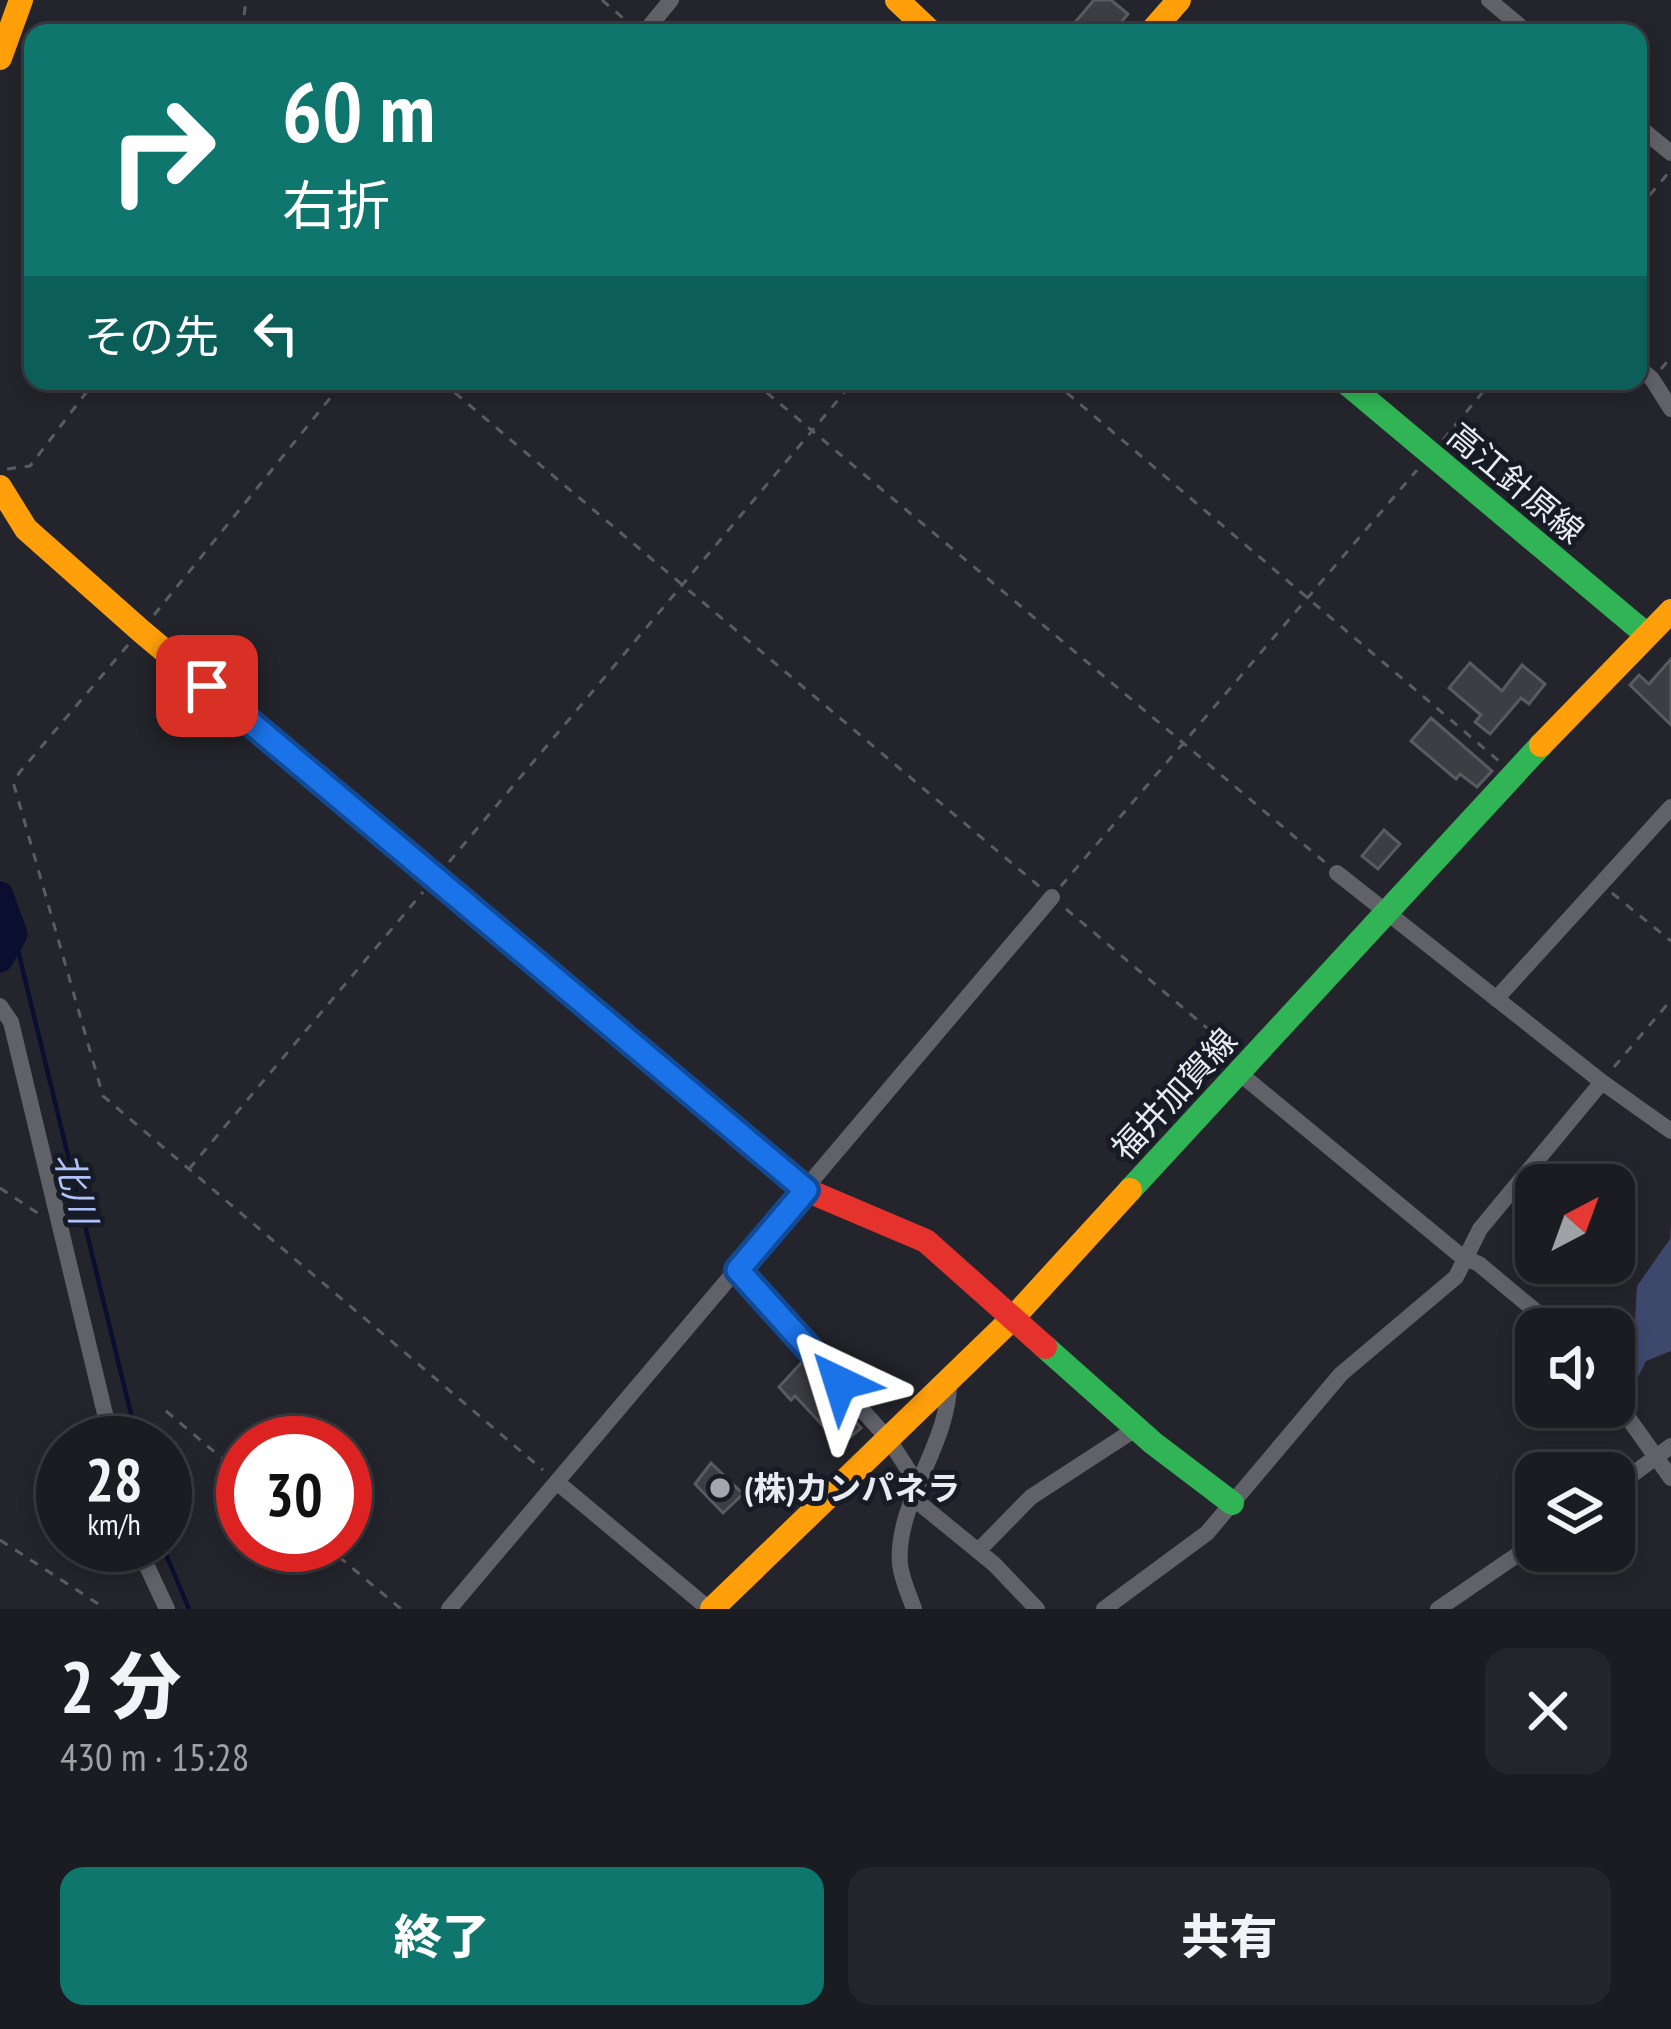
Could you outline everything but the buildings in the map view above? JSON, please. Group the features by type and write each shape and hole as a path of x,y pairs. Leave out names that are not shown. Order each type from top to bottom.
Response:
{"main road":[{"path":"0,58 20,0"},
{"path":"897,0 922,24"},
{"path":"1158,24 1179,0"},
{"name":"高江針原線","path":"1355,390 1646,634"},
{"path":"0,487 26,529 141,631 806,1190 926,1241 1137,1428 1232,1503"},
{"name":"福井加賀線","path":"711,1609 1013,1318 1513,774 1671,611"}],"street":[{"path":"650,24 671,0"},
{"path":"1489,0 1517,24"},
{"path":"1647,134 1671,154"},
{"path":"1647,375 1671,409"},
{"path":"1496,999 1671,807"},
{"path":"1337,873 1671,1131"},
{"path":"449,1609 1052,896"},
{"path":"0,1006 11,1022 106,1416"},
{"path":"1243,1067 1466,1260 1479,1264 1532,1308"},
{"path":"1104,1609 1207,1533 1341,1374 1456,1277 1480,1229 1602,1082"},
{"path":"738,1270 889,1441 916,1491 1037,1609"},
{"path":"914,1609 903,1584 899,1557 916,1491 949,1403 949,1382"},
{"path":"978,1551 1031,1497 1137,1428"},
{"path":"1635,1428 1671,1478"},
{"path":"1635,1474 1671,1445"},
{"path":"558,1483 711,1609"},
{"path":"1438,1609 1515,1556"},
{"path":"149,1572 167,1609"}],"path":[{"path":"602,0 631,24"},
{"path":"1647,198 1671,170"},
{"path":"0,470 31,466 88,390"},
{"path":"337,390 19,773 14,785 104,1096 558,1483"},
{"path":"452,390 1052,896 1243,1067"},
{"path":"764,390 1337,873"},
{"path":"188,1170 846,390"},
{"path":"1064,390 1513,774"},
{"path":"1052,896 1484,390"},
{"path":"1602,884 1671,941"},
{"path":"1602,1082 1671,1000"},
{"path":"0,1188 34,1211 58,1218"},
{"path":"166,1412 216,1454"},
{"path":"0,1540 106,1609"},
{"path":"357,1572 401,1609"}],"shaded area":[{"path":"1671,1225 1671,1351 1646,1361 1636,1381 1637,1286 1670,1239"}],"waterway":[{"path":"0,895 14,934 0,959"},
{"name":"北川","path":"14,934 131,1416"},
{"name":"北川","path":"173,1572 189,1609"}],"traffic: fast":[{"path":"1355,390 1647,635"},
{"path":"1130,1190 1541,745"},
{"path":"1045,1347 1153,1443 1232,1503"}],"traffic: slow":[{"path":"0,58 21,0"},
{"path":"897,0 922,24"},
{"path":"1158,24 1179,0"},
{"path":"0,487 26,529 141,631 585,1004"},
{"path":"1541,745 1671,611"},
{"path":"712,1609 1013,1318 1130,1190"}],"traffic: jam":[{"path":"585,1004 806,1190 926,1241 1045,1347"}],"place":[{"name":"(株)カンパネラ","path":"720,1488"}],"route":[{"path":"207,686 806,1190 738,1270 840,1383"}]}
